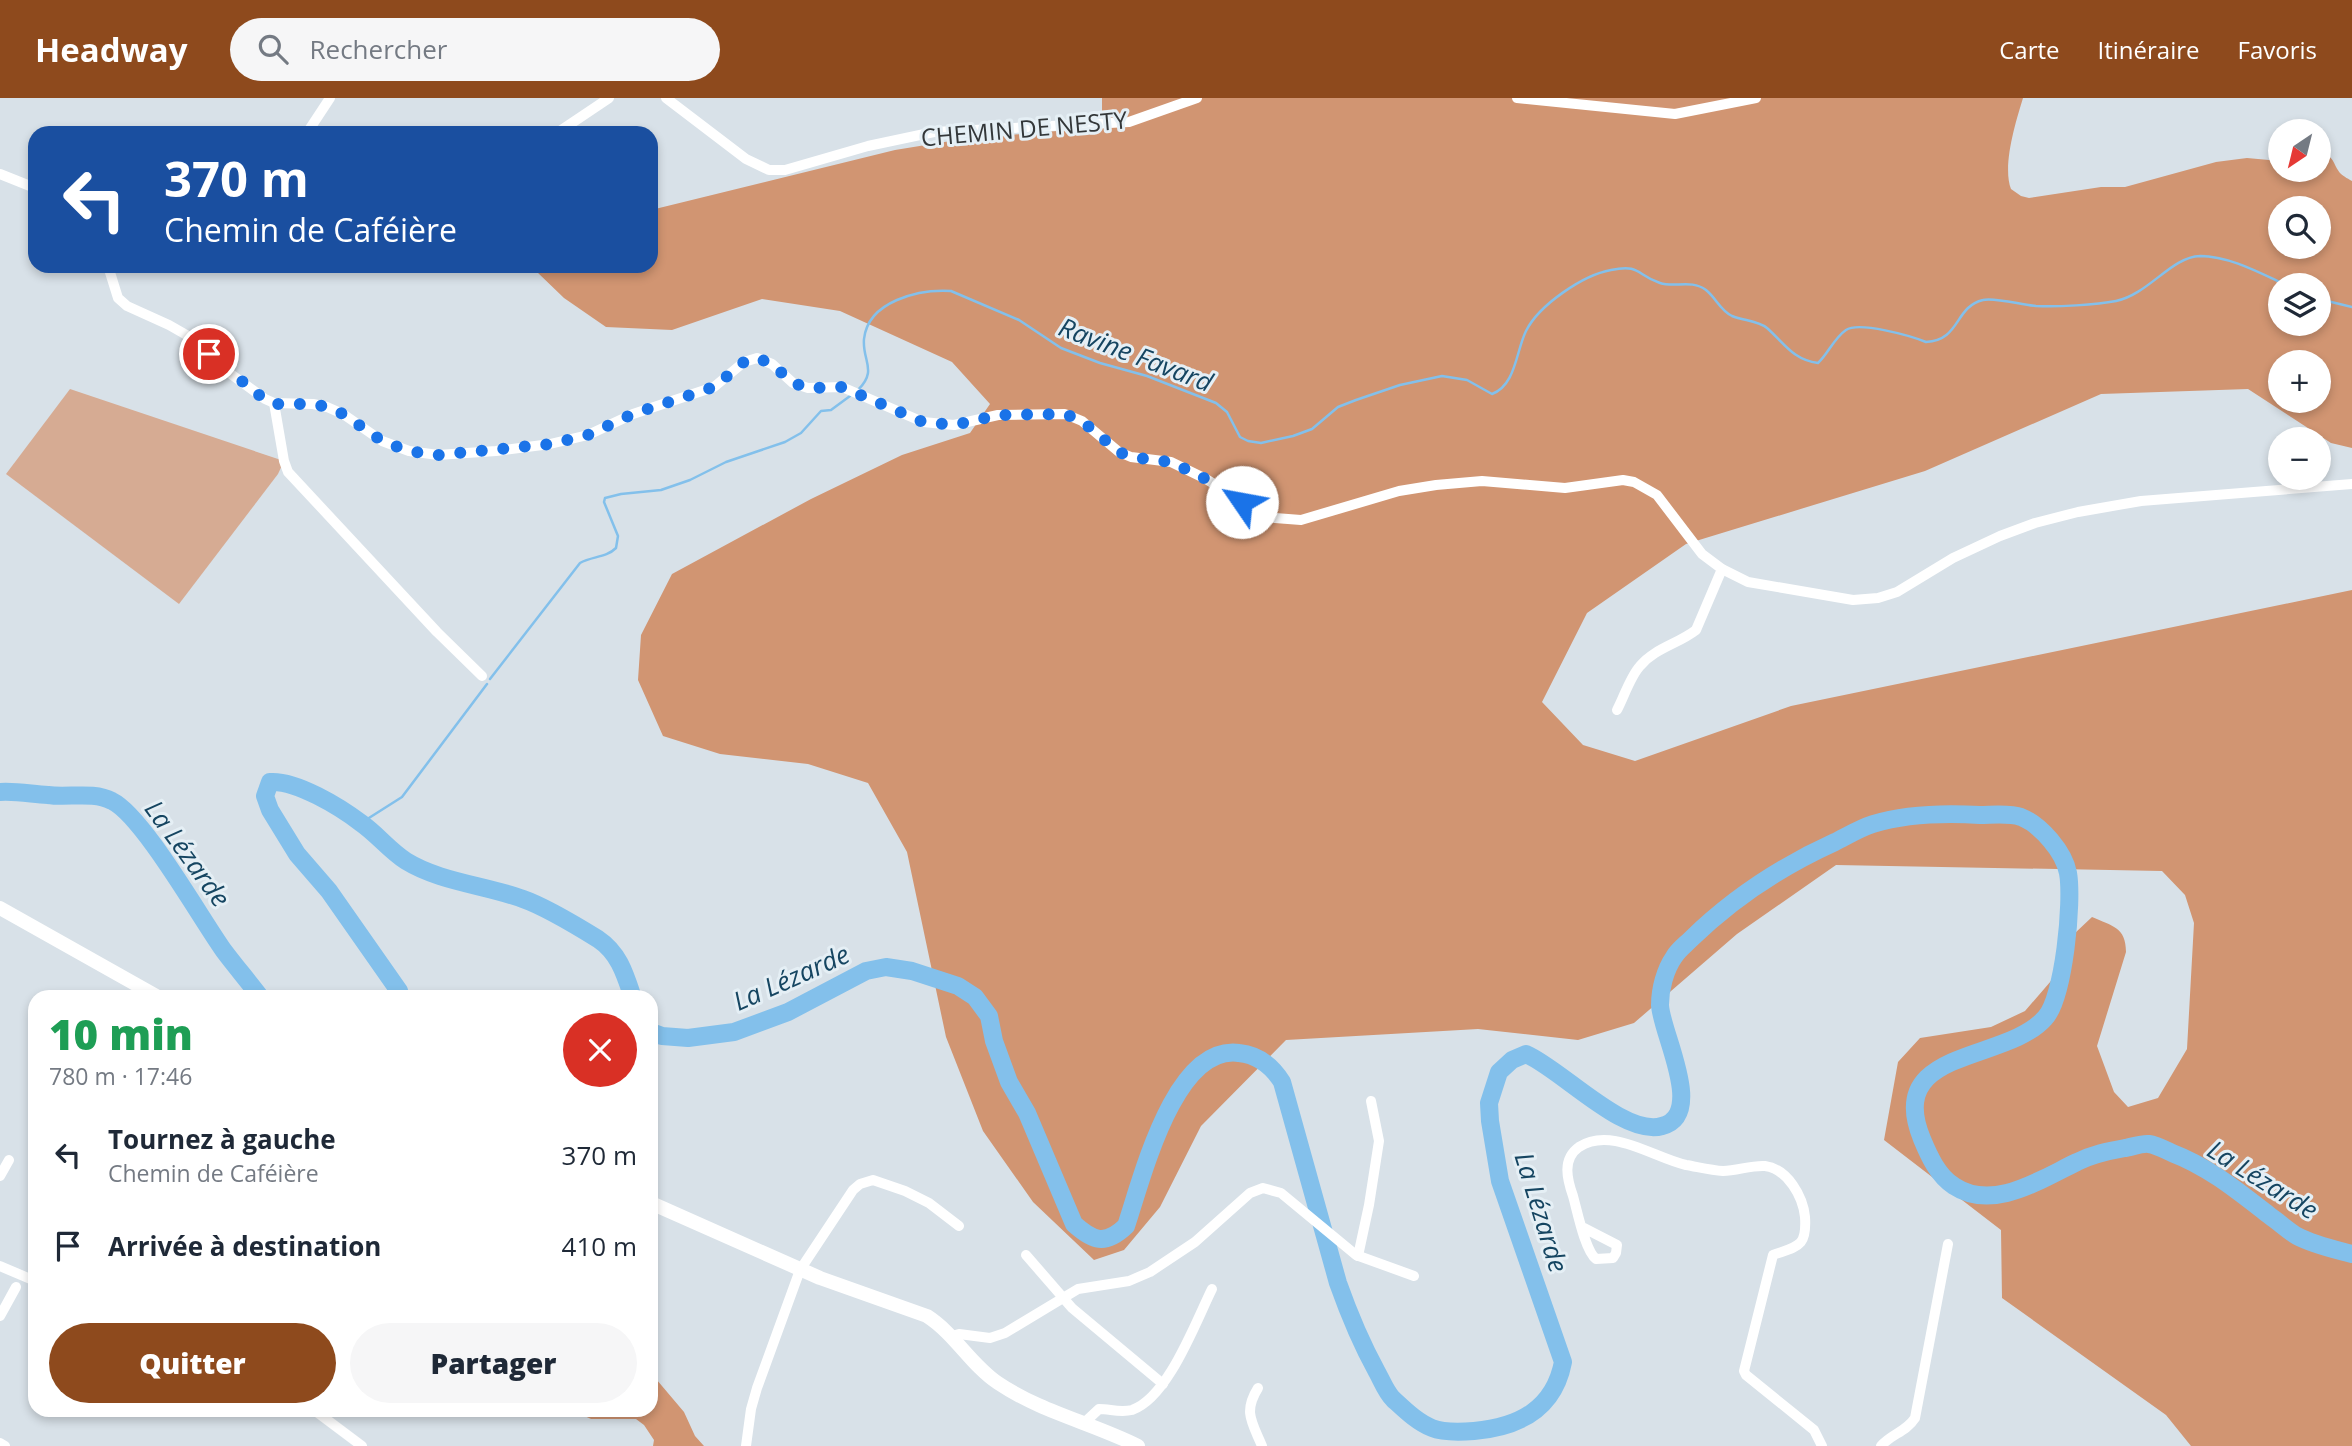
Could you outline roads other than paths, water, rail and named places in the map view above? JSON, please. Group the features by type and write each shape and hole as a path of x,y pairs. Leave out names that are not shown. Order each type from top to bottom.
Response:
{"main road":[{"path":"0,908 146,990"},
{"path":"658,1206 800,1270 927,1316 952,1336 995,1381 1024,1398 1138,1446"}],"street":[{"path":"312,126 330,98"},
{"path":"567,126 609,98"},
{"name":"CHEMIN DE NESTY","path":"666,98 746,159 769,170 785,170 868,146 934,132 1129,122 1197,98"},
{"path":"1517,98 1675,114 1756,98"},
{"path":"0,174 28,185"},
{"path":"110,273 118,298 127,306 190,337 239,379 274,404 313,404 327,407 343,414 382,441 409,451 438,455 551,444 588,435 633,414 714,387 744,362 757,358 772,364 793,383 808,388 842,387 923,422 954,425 998,415 1065,414 1082,421 1119,452 1131,457 1171,462 1206,479 1260,513 1275,518 1301,520 1399,491 1436,485 1482,481 1565,488 1623,480 1634,482 1657,495 1702,554 1722,569 1748,582 1853,600 1878,598 1897,592 1953,558 2000,536 2035,523 2078,512 2141,501 2352,484"},
{"path":"274,404 288,472 428,623 482,676"},
{"path":"1617,710 1638,667 1654,654 1696,630 1722,569"},
{"path":"1358,1256 1378,1141 1371,1101"},
{"path":"1582,1227 1568,1180 1569,1157 1576,1149 1595,1140 1620,1143 1683,1164 1724,1171 1766,1166 1787,1179 1804,1204 1806,1235 1796,1246 1773,1255 1744,1371 1814,1430 1822,1446"},
{"path":"0,1176 9,1160"},
{"path":"746,1446 751,1409 800,1270 853,1190 866,1181 873,1180 919,1197 960,1226"},
{"path":"952,1336 959,1334 990,1338 1004,1333 1085,1286 1129,1281 1150,1272 1195,1242 1256,1189 1271,1189 1281,1194 1337,1242 1358,1256 1415,1276"},
{"path":"1881,1446 1890,1437 1906,1429 1915,1418 1948,1244"},
{"path":"1026,1255 1061,1298 1117,1348 1163,1384"},
{"path":"0,1266 28,1278"},
{"path":"0,1317 16,1287"},
{"path":"1084,1423 1099,1409 1134,1409 1163,1384 1180,1356 1212,1289"},
{"path":"1258,1388 1250,1402 1249,1411 1262,1446"},
{"path":"323,1417 362,1446"},
{"path":"0,1443 5,1446"}],"waterway":[{"name":"Ravine Favard","path":"858,390 867,377 864,339 875,315 897,300 924,292 951,291 1019,320 1061,348 1100,363 1147,376 1216,403 1227,412 1240,437 1261,443 1312,429 1338,407 1356,400 1400,385 1442,376 1467,380 1492,394 1500,390 1511,375 1526,331 1541,311 1575,285 1611,270 1628,268 1660,283 1700,287 1728,313 1763,325 1795,355 1818,363 1842,333 1853,328 1885,330 1926,342 1937,340 1952,330 1967,309 1983,300 2045,306 2116,301 2139,291 2179,262 2189,258 2200,256 2233,262 2268,277"},
{"name":"Ravine Favard","path":"2331,302 2352,307"},
{"name":"Ravine Favard","path":"490,679 580,563 608,554 616,548 618,536 604,502 605,498 661,490 690,480 726,462 785,442 801,433 821,411 831,410 850,396"},
{"name":"Ravine Favard","path":"361,823 402,797 487,684"},
{"name":"La Lézarde","path":"398,990 329,891 297,854 270,810 265,796 270,782 292,785 330,802 367,827 400,857 419,868 448,879 523,899 581,928 598,939 616,957 630,990"},
{"name":"La Lézarde","path":"0,792 97,796 112,801 125,810 155,847 224,951 255,990"},
{"name":"La Lézarde","path":"658,1035 688,1038 734,1032 788,1012 866,971 886,967 912,971 958,986 975,997 989,1016 994,1041 1009,1082 1027,1113 1074,1224 1099,1239 1112,1237 1126,1226 1164,1118 1179,1091 1196,1070 1216,1056 1239,1053 1259,1059 1269,1066 1282,1082 1338,1283 1351,1317 1388,1393 1411,1415 1432,1428 1453,1432 1490,1429 1520,1420 1543,1403 1552,1392 1563,1362 1500,1181 1489,1103 1499,1072 1512,1060 1526,1054 1611,1112 1647,1127 1662,1126 1675,1119 1680,1106 1681,1090 1662,1018 1662,986 1676,954 1707,924 1777,872 1868,826 1926,815 2012,815 2029,821 2044,833 2057,848 2066,865 2069,905 2062,971 2052,1007 2045,1018 2027,1032 1934,1072 1920,1088 1915,1109 1922,1139 1939,1171 1954,1186 1985,1196 2017,1190 2095,1155 2146,1144 2158,1146 2211,1173 2297,1236 2352,1254"}]}
